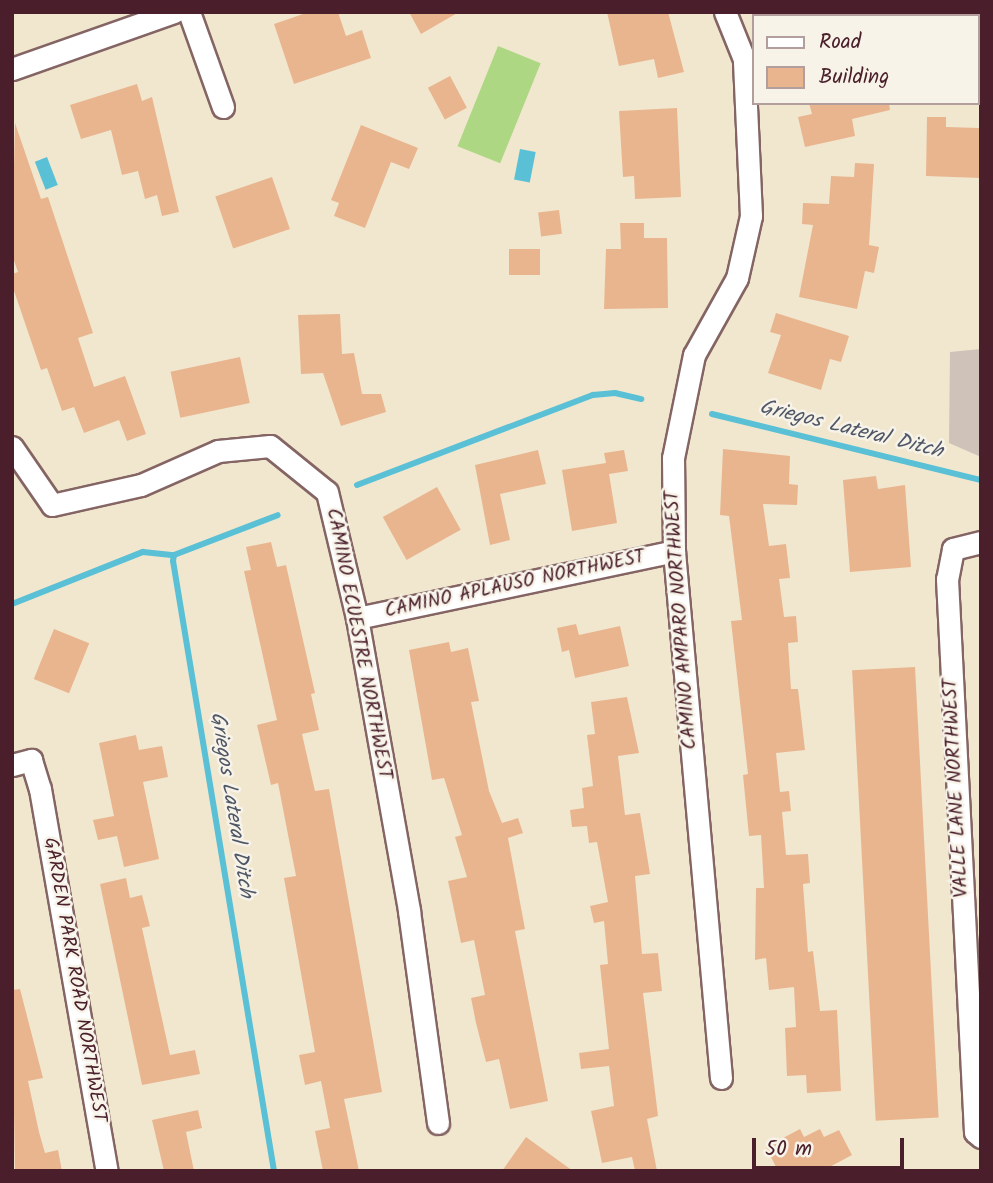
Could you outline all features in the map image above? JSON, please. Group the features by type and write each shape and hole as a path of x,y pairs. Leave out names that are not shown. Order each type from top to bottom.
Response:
{"street":[{"path":"12,69 174,12"},
{"path":"189,12 223,107"},
{"name":"CAMINO AMPARO NORTHWEST","path":"721,1078 674,551 673,458 694,355 737,278 751,216 749,58 725,12"},
{"name":"CAMINO ECUESTRE NORTHWEST","path":"12,447 52,505 141,485 218,451 270,446 302,468 327,492 357,618 409,911 438,1123"},
{"name":"VALLE LANE NORTHWEST","path":"981,542 953,549 947,579 975,1132 981,1137"},
{"name":"CAMINO APLAUSO NORTHWEST","path":"357,618 674,551"},
{"name":"GARDEN PARK ROAD NORTHWEST","path":"12,765 31,760 40,789 107,1171"}],"shaded area":[{"path":"981,349 981,457 949,443 950,352"}],"green space":[{"path":"498,46 541,63 500,163 458,146"}],"water":[{"path":"520,149 536,152 530,182 514,179"},
{"path":"47,157 58,185 46,190 35,162"}],"building":[{"path":"309,12 338,12 346,36 362,30 371,58 294,84 274,24"},
{"path":"409,12 459,12 421,34"},
{"path":"607,12 668,12 684,72 658,78 654,59 619,66"},
{"path":"450,76 467,108 445,120 428,88"},
{"path":"137,84 142,101 152,97 179,212 162,216 157,195 145,199 138,171 122,175 111,130 81,139 70,105"},
{"path":"810,105 889,105 890,110 852,119 855,136 805,147 798,117 812,114"},
{"path":"677,108 681,197 635,199 634,176 623,177 619,111"},
{"path":"927,117 946,117 946,127 979,128 981,178 926,176"},
{"path":"15,123 41,199 48,197 93,333 78,338 94,387 125,376 146,434 127,441 119,420 84,433 74,407 62,411 47,368 41,370 12,285 12,274 18,272 12,255"},
{"path":"361,125 418,148 409,169 391,162 365,228 334,216 339,203 331,200"},
{"path":"855,163 874,164 869,245 879,247 874,273 865,271 857,309 799,297 813,225 802,224 803,203 829,204 831,176 854,177"},
{"path":"272,177 290,229 233,249 215,197"},
{"path":"559,210 562,234 541,236 538,213"},
{"path":"620,223 644,223 644,238 667,238 668,308 604,309 606,249 621,249"},
{"path":"509,249 540,249 540,275 509,275"},
{"path":"776,313 849,336 841,362 830,359 821,390 768,373 781,335 770,332"},
{"path":"340,314 342,354 354,353 362,394 381,394 386,412 341,426 323,373 301,374 298,315"},
{"path":"240,357 250,403 180,418 171,372"},
{"path":"723,449 790,456 789,484 798,485 797,505 763,504 769,546 786,544 790,578 779,579 784,617 796,616 798,642 788,643 791,689 798,689 805,750 776,753 780,792 789,791 791,811 782,812 786,855 808,854 810,883 803,884 808,952 813,951 820,1011 837,1010 841,1091 807,1093 806,1075 787,1076 785,1028 796,1027 794,987 769,990 766,958 755,960 756,888 764,888 761,835 749,836 743,775 748,774 731,621 742,620 729,516 720,515"},
{"path":"538,450 546,484 500,494 510,540 490,545 475,465"},
{"path":"624,450 628,471 609,474 617,523 572,531 562,470 606,463 604,453"},
{"path":"876,476 878,489 905,485 911,567 850,572 843,480"},
{"path":"437,487 461,530 407,560 383,517"},
{"path":"271,542 277,567 286,565 315,693 311,694 319,730 302,734 315,791 329,789 382,1092 344,1099 359,1171 323,1171 315,1131 330,1128 321,1081 305,1085 299,1055 315,1052 284,878 296,876 278,783 271,785 257,725 277,720 244,571 251,570 246,547"},
{"path":"576,624 579,635 620,626 629,666 575,678 569,650 562,652 557,628"},
{"path":"54,629 89,643 69,693 34,679"},
{"path":"449,642 451,652 468,648 479,701 471,702 489,791 502,823 518,818 523,833 508,838 525,929 515,931 548,1101 510,1109 499,1059 486,1062 476,1023 471,998 485,995 474,940 461,943 448,881 467,877 455,837 462,835 444,778 432,780 409,650"},
{"path":"915,667 939,1117 876,1121 852,670"},
{"path":"627,697 639,753 618,756 625,815 640,813 650,874 635,876 642,954 658,953 662,991 643,993 658,1116 647,1119 657,1171 635,1171 632,1157 602,1163 591,1111 614,1106 609,1066 581,1069 579,1053 609,1049 600,965 608,964 604,921 594,923 590,906 608,902 597,842 589,843 587,826 572,827 570,810 584,808 582,788 593,786 587,735 595,734 591,702"},
{"path":"136,735 139,750 162,746 168,777 143,782 159,859 124,867 117,836 98,840 93,820 114,816 99,743"},
{"path":"126,878 130,898 142,895 150,926 142,928 170,1055 195,1050 200,1074 142,1085 100,884"},
{"path":"20,989 43,1078 28,1081 39,1132 45,1153 58,1150 62,1171 15,1171 12,990"},
{"path":"198,1110 202,1128 186,1132 194,1171 164,1171 152,1120"},
{"path":"800,1129 804,1137 820,1129 824,1137 839,1130 852,1155 822,1171 778,1171 766,1147"},
{"path":"526,1137 573,1171 502,1171"}],"waterway":[{"name":"Griegos Lateral Ditch","path":"357,485 593,395 615,393 641,399"},
{"name":"Griegos Lateral Ditch","path":"712,414 981,480"},
{"name":"Griegos Lateral Ditch","path":"274,1171 173,561 174,555 278,515"},
{"path":"12,604 143,552 174,555"}]}
